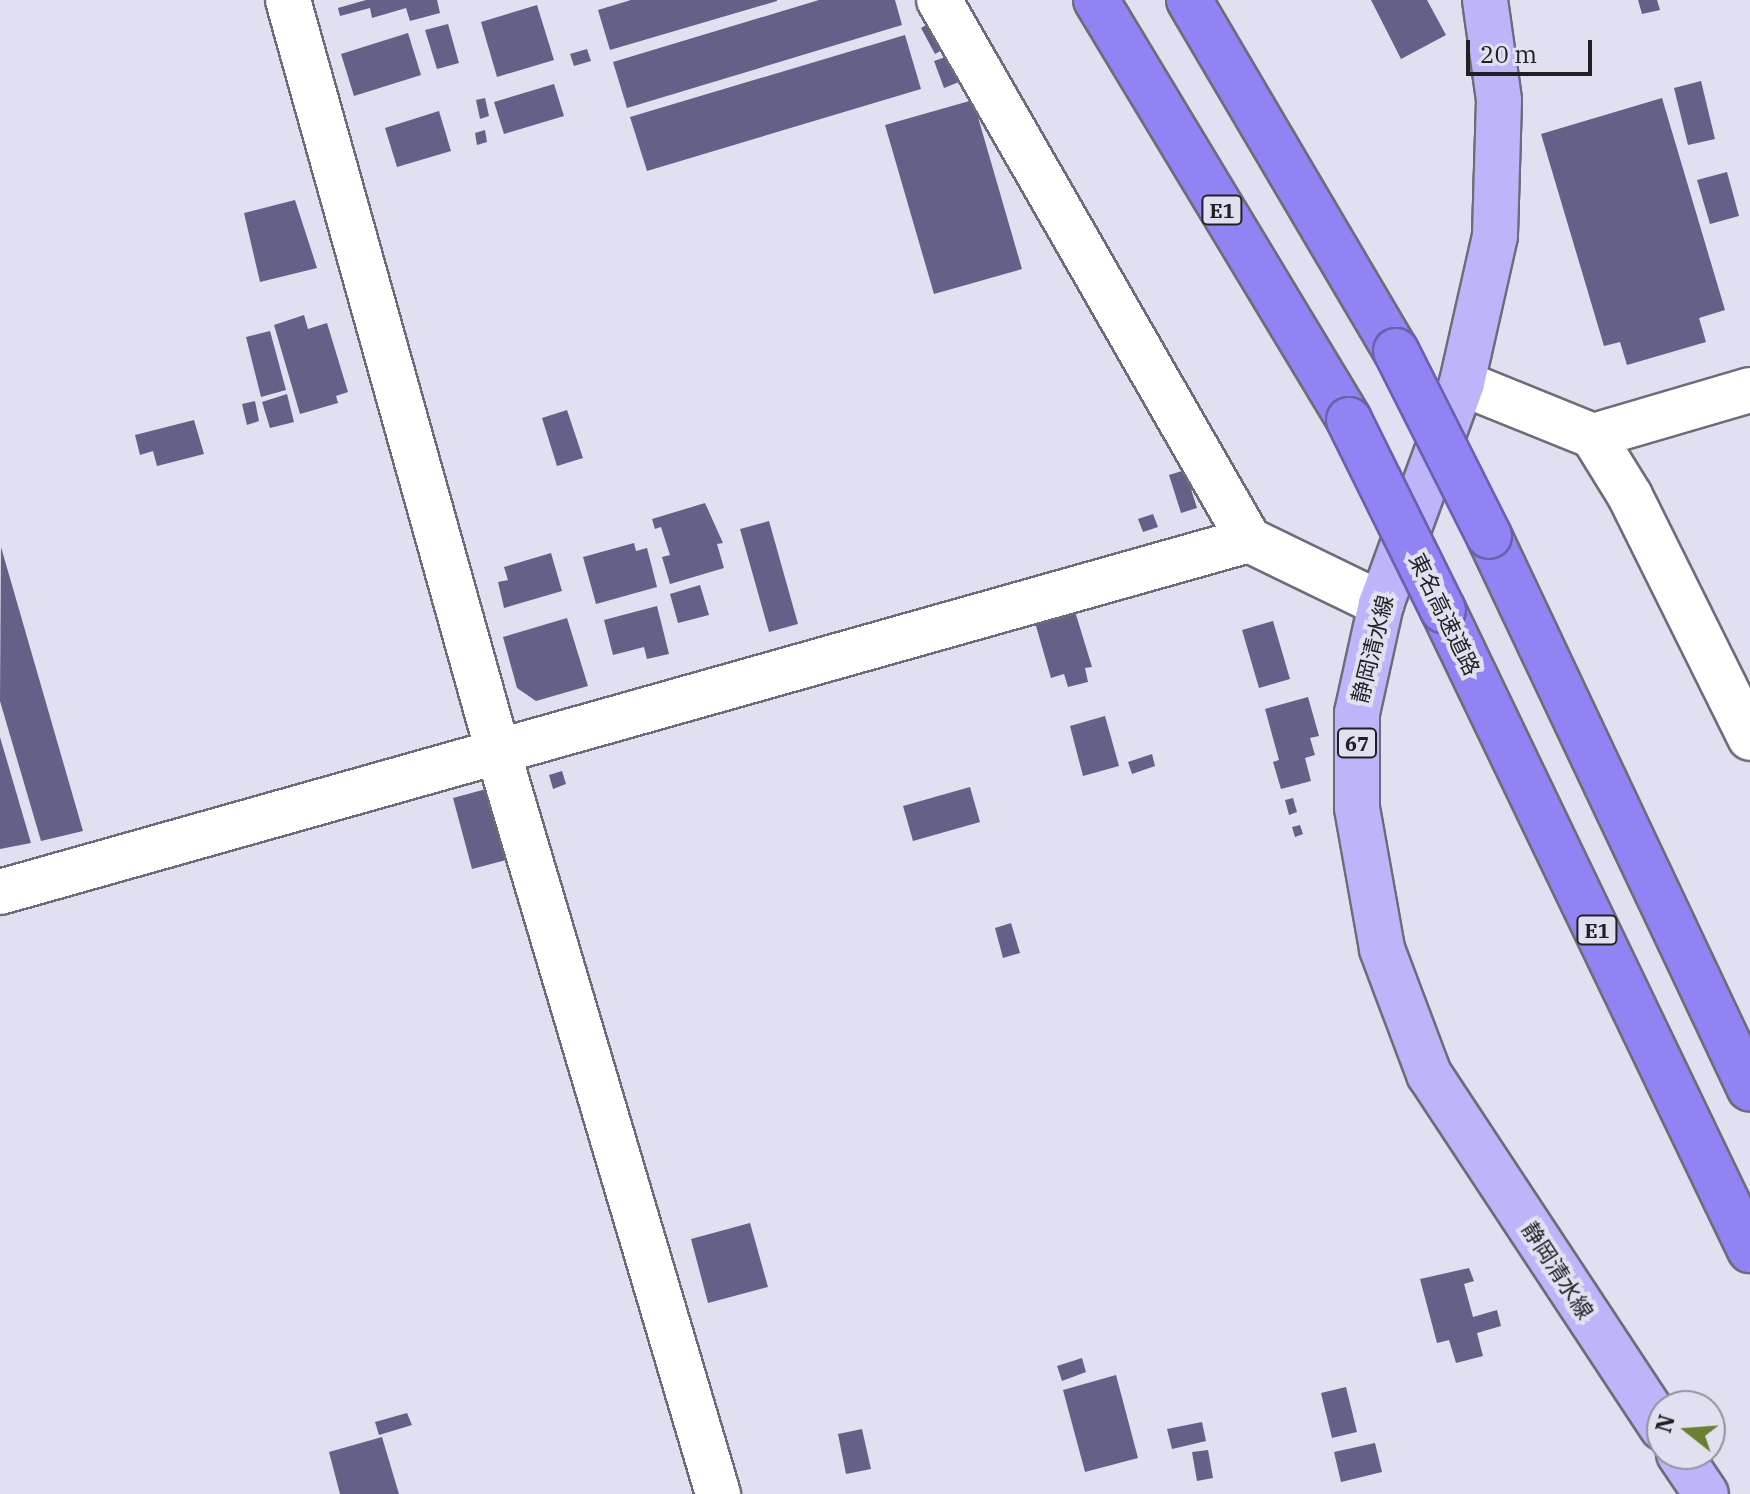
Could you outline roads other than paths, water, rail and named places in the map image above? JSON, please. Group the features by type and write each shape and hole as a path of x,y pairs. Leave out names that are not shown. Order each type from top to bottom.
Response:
{"highway":[{"name":"東名高速道路","path":"1096,0 1349,420 1750,1250"},
{"path":"1189,0 1396,351 1489,536 1750,1089"}],"main road":[{"name":"静岡清水線","path":"1485,0 1499,100 1495,236 1462,383 1381,604 1357,713 1357,808 1382,949 1429,1074 1646,1404"},
{"path":"1690,1470 1706,1494"}],"street":[{"path":"288,0 499,755 718,1494"},
{"path":"939,0 1249,540 1381,604"},
{"path":"1462,383 1593,436 1630,496 1750,738"},
{"path":"1593,436 1750,390"},
{"path":"0,892 499,755 1249,540"}]}
